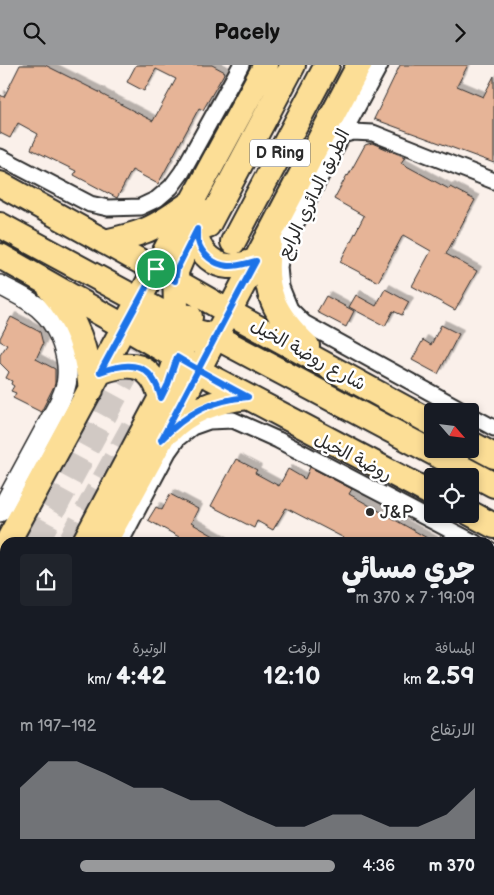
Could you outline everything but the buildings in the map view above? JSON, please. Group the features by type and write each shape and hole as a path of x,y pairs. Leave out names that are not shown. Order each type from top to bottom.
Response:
{"main road":[{"name":"D Ring","path":"10,537 139,300 165,275 194,200 266,65"},
{"path":"198,370 166,299 165,275 177,269 202,227 284,65"},
{"name":"D Ring","path":"202,227 293,65"},
{"name":"D Ring","path":"233,241 327,65"},
{"path":"355,85 371,65"},
{"name":"D Ring","path":"107,537 277,221 355,85"},
{"name":"شارع روضة الخيل","path":"0,184 424,419"},
{"path":"105,241 145,231 194,200"},
{"path":"277,221 269,240 266,260 267,280 272,298 281,318 324,364"},
{"path":"0,225 139,300 175,322 216,337 494,485"},
{"path":"202,227 198,242 204,254 215,263 227,266 256,261"},
{"path":"0,256 198,370 424,490"},
{"path":"42,280 59,299 72,320 96,381 114,367 126,365 139,368 150,375 158,385 161,398"},
{"path":"125,327 156,327 194,317 229,312"},
{"path":"87,537 168,384 177,357 175,322"},
{"path":"161,440 179,422 200,409 215,402 231,398 248,397"},
{"path":"479,448 494,456"},
{"path":"479,518 494,526"}],"street":[{"path":"0,157 90,204 108,208 140,207 157,199 171,187 182,172 240,65"},
{"name":"الطريق الدائري الرابع","path":"380,65 355,85 342,135 284,248 279,267 281,287 290,309 304,323 449,403"},
{"path":"355,85 362,117 373,133"},
{"path":"342,135 353,132 373,133 494,181"},
{"path":"0,285 46,314 62,341 67,366 66,383 59,403 0,512"},
{"name":"روضة الخيل","path":"123,537 168,451 178,438 192,427 209,421 232,420 271,436 464,537"},
{"path":"479,420 494,428"}],"tunnel":[{"path":"181,337 233,242"},
{"path":"39,537 156,321"},
{"path":"72,537 138,417"}],"place":[{"name":"J&P","path":"370,512"}],"route":[{"path":"156,269 100,372 126,365 139,368 150,375 158,385 161,398 177,357 198,370 212,378 248,397 231,398 215,402 200,409 172,428 161,440 193,379 198,370 216,337 256,261 227,266 215,263 204,254 198,242 197,229 177,269 175,281 156,269"}]}
